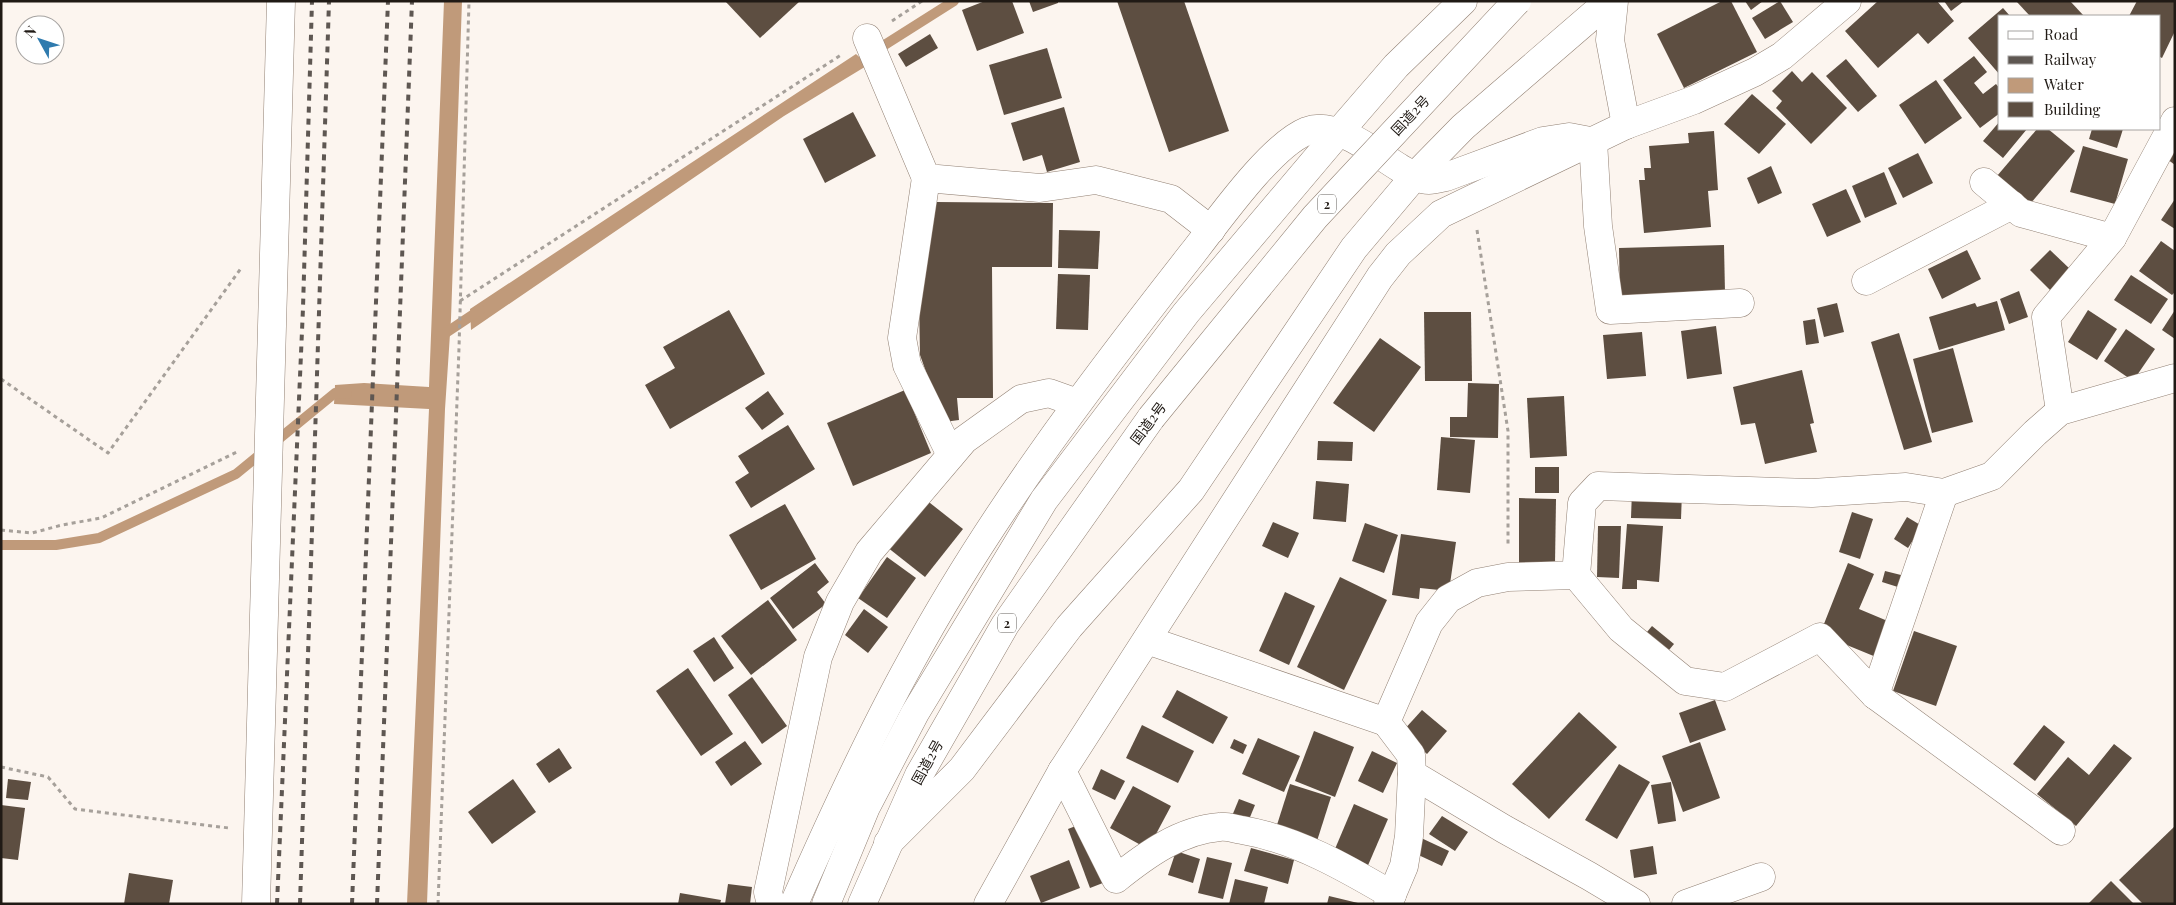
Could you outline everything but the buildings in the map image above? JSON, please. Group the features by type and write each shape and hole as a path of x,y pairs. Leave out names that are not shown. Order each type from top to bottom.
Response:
{"main road":[{"path":"256,904 269,478 273,223 280,1"},
{"path":"826,904 866,807 915,713 1044,500 1186,313 1396,66 1463,1"},
{"name":"国道2号","path":"862,904 919,775 1005,625 1150,418 1315,218 1517,1"},
{"path":"888,843 962,769 1069,627 1191,490 1354,248 1414,177 1462,127 1609,1"},
{"path":"1614,1 1610,40 1626,125"},
{"path":"988,904 1062,770 1380,277 1398,254 1441,214 1626,125 1694,100 1756,72 1782,56 1847,1"},
{"path":"871,49 926,178 902,338 907,365 951,455"},
{"path":"2060,411 2046,317 2112,238 2175,121"},
{"path":"794,904 864,749 911,660 1009,502 1077,403 1211,230 1276,151 1306,131 1325,128 1339,132 1414,177 1429,180 1446,177 1543,140 1569,137 1593,141"},
{"path":"1593,141 1598,226 1610,310 1740,303"},
{"path":"926,178 1040,188 1096,180 1172,199 1211,230"},
{"path":"1984,182 2022,213 2112,238"},
{"path":"1866,281 2012,205"},
{"path":"2061,831 1874,694 1820,637 1725,687 1685,680 1621,629 1576,574 1582,503 1598,486 1812,493 1906,487 1944,493 1992,476 2060,411 2175,378"},
{"path":"771,904 768,892 816,666 840,602 869,552 964,440 1021,399 1049,393 1077,403"},
{"path":"1874,694 1944,493"},
{"path":"1386,722 1429,622 1448,599 1477,584 1508,577 1576,574"},
{"path":"1062,770 1116,879 1139,860 1180,837 1222,826 1250,831 1305,850 1347,869 1390,899 1404,866 1412,774 1410,756 1386,722 1147,640"},
{"path":"1412,774 1504,830 1636,904"},
{"path":"1686,904 1761,876"}],"path":[{"path":"438,904 459,348 469,1"},
{"path":"460,302 871,49 922,1"},
{"path":"1471,200 1491,314 1508,431 1508,577"},
{"path":"1,379 108,453 244,263"},
{"path":"1,530 32,533 101,518 270,437"},
{"path":"1,767 48,777 75,809 259,832"}],"water":[{"path":"444,1 462,1 451,319 445,409 427,904 407,904 429,409 334,404 335,385 364,383 429,387"},
{"path":"856,54 868,65 784,116 471,330 470,309"}],"waterway":[{"path":"875,51 954,1"},
{"path":"441,336 480,310"},
{"path":"1,545 56,545 99,538 236,474 335,393 347,394"}],"railway":[{"path":"277,904 303,308 312,1"},
{"path":"300,904 329,1"},
{"path":"352,904 388,1"},
{"path":"377,904 412,1"}]}
